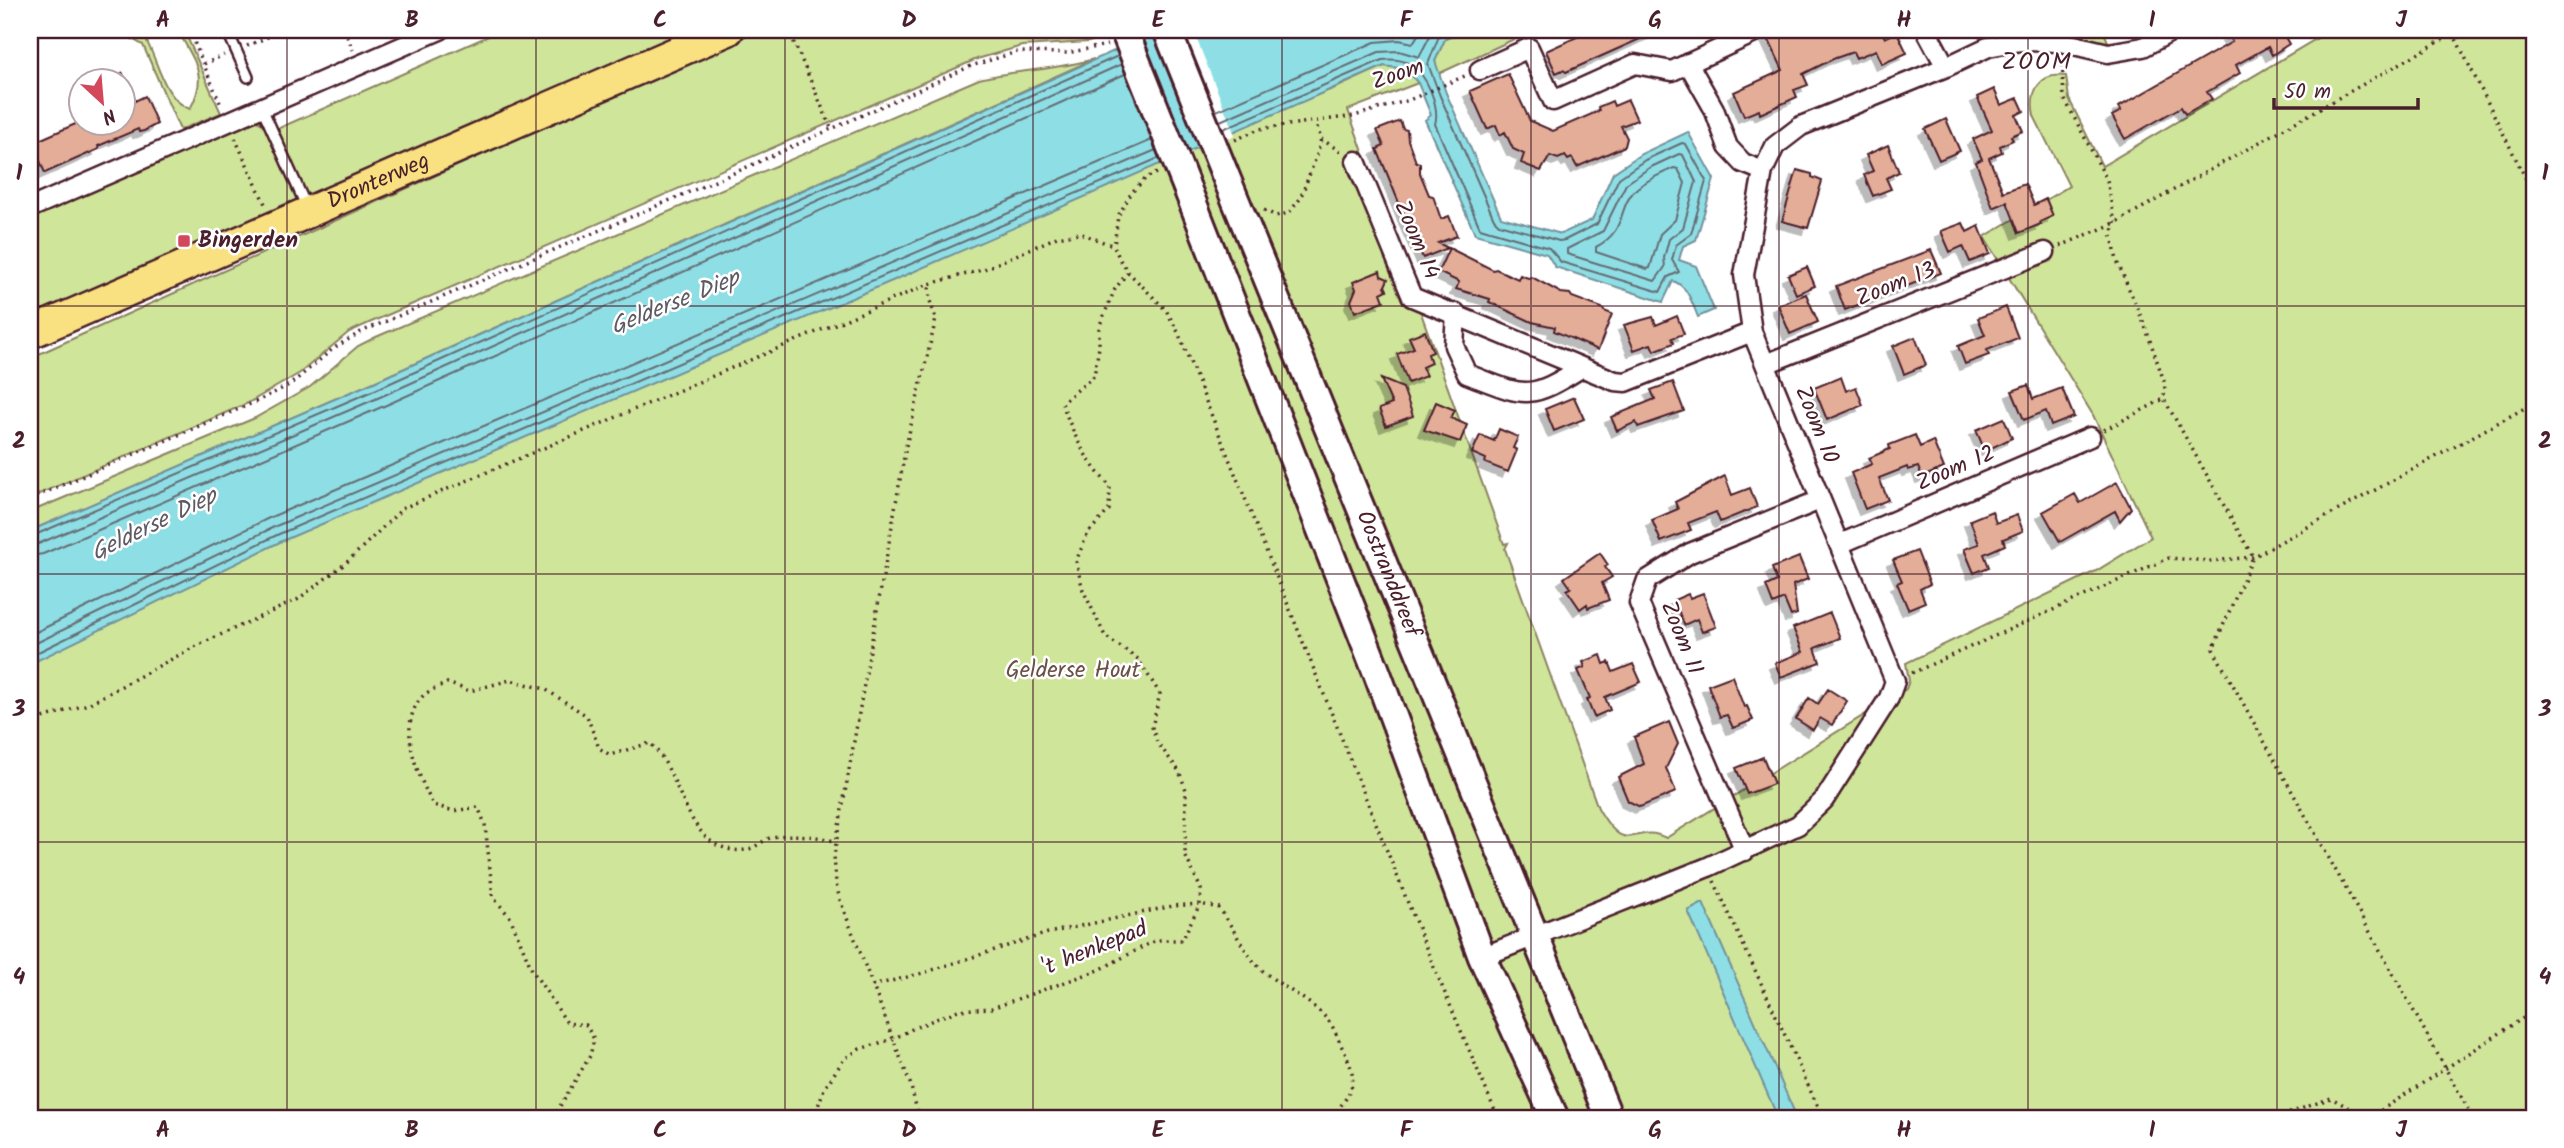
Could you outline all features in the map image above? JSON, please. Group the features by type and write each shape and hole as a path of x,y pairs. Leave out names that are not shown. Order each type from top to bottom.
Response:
{"main road":[{"name":"Dronterweg","path":"30,333 728,30"},
{"name":"Oostranddreef","path":"1167,30 1609,1118"},
{"name":"Oostranddreef","path":"1117,37 1187,188 1377,673 1482,957 1555,1118"}],"street":[{"path":"30,208 440,30"},
{"path":"1926,30 1946,67"},
{"name":"Zoom 10","path":"1895,681 1752,332 1744,275 1763,171 1776,146 1801,126 1988,47 2021,41 2061,42 2108,53 2143,47 2174,30"},
{"path":"1480,70 1529,48 1553,101 1635,64 1672,71 1752,34"},
{"path":"1688,63 1714,109 1728,147 1743,163 1763,171"},
{"name":"Zoom 14","path":"1356,161 1412,297 1615,381 1626,382 1752,332"},
{"name":"Zoom 13","path":"1766,364 2045,252"},
{"path":"1456,313 1454,346 1467,374 1512,391 1530,394 1551,387 1581,369"},
{"name":"Zoom 12","path":"1840,544 2090,437"},
{"name":"Zoom 11","path":"1745,851 1639,603 1647,580 1690,553 1820,500"},
{"path":"1482,957 1708,867 1798,825 1824,800 1889,698 1895,681"}],"lane":[{"path":"227,30 248,77"},
{"path":"262,107 309,212"}],"path":[{"path":"189,30 265,205"},
{"path":"800,30 796,32 793,40 831,128"},
{"path":"2045,252 2115,223 2456,31 2534,195"},
{"path":"30,499 262,399 291,384 334,348 361,332 723,177 971,66 1017,52 1067,53 1100,48 1117,37"},
{"path":"2061,42 2064,98 2107,180 2115,223 2112,236 2117,261 2145,326 2165,383 2164,399 2253,557"},
{"name":"Zoom","path":"1321,139 1315,123 1354,117 1409,100 1457,79"},
{"path":"1257,200 1264,210 1276,216 1289,214 1300,199 1321,139 1356,161"},
{"path":"1129,198 1118,216 1114,246 1128,272 1166,310 1178,332 1433,965 1498,1118"},
{"path":"30,722 89,704 196,646 297,600 346,563 403,508 929,284 982,270 1057,237 1080,233 1114,246"},
{"path":"1128,272 1115,289 1099,327 1094,376 1062,403 1073,433 1093,470 1110,486 1109,510 1088,533 1076,561 1083,590 1105,636 1138,659 1160,694 1152,727 1157,742 1179,771 1186,790 1185,855 1201,889 1200,904"},
{"path":"919,1118 910,1083 836,884 834,855 906,446 936,319 930,301 929,284"},
{"path":"2090,437 2164,399"},
{"path":"1895,681 2169,558 2211,561 2253,557 2534,403"},
{"path":"2253,557 2213,649 2473,1118"},
{"path":"553,1118 590,1056 594,1039 586,1025 567,1023 554,1006 532,970 510,917 493,897 485,824 478,807 454,811 433,805 415,769 411,735 412,712 424,695 447,683 470,691 510,680 545,689 587,716 599,748 610,755 650,743 660,753 695,824 710,841 727,850 748,850 772,837 822,836 837,842"},
{"path":"1708,867 1823,1118"},
{"path":"872,986 923,973 1048,933 1173,906 1200,904 1219,908 1233,925 1259,968 1313,1007 1330,1023 1351,1063 1355,1079 1349,1096 1331,1118"},
{"name":"'t henkepad","path":"814,1118 824,1089 844,1059 860,1048 893,1039 958,1010 992,1008 1099,970 1156,940 1182,940 1200,904"},
{"path":"2276,1118 2330,1098 2369,1118 2534,1011"}],"green space":[{"path":"123,30 140,30 172,95 190,109 196,97 199,77 194,60 178,30 184,30 221,113 180,130 143,45"},
{"path":"502,30 698,30 30,322 30,217 255,120 263,124 268,133"},
{"path":"759,30 1106,30 1108,34 1089,42 1022,46 977,59 349,332 300,373 248,403 30,498 30,358"},
{"path":"1467,30 1526,30 1525,34 1438,74 1435,61 1445,39"},
{"path":"2058,30 2103,30 2109,44 2060,38"},
{"name":"Gelderse Hout","path":"2331,30 2534,30 2534,1118 30,1118 30,651 355,473 1340,86 1384,66 1406,69 1418,83 1348,110 1504,544 1508,543 1505,549 1598,808 1617,833 1624,836 1655,834 1666,838 1906,689 1909,681 1906,663 2096,571 2151,537 2093,415 1984,237 2069,186 2034,116 2033,99 2038,86 2049,77 2066,76 2069,99 2102,166"},
{"path":"1094,59 374,382 30,531 30,512 255,418 310,387 358,346 376,337 979,79"}],"water":[{"name":"Gelderse Diep","path":"1161,30 1467,30 1445,39 1435,61 1446,93 1501,217 1561,234 1592,220 1613,173 1641,154 1688,132 1714,179 1696,240 1683,246 1679,260 1696,266 1714,310 1698,317 1686,291 1673,281 1663,302 1555,267 1547,254 1475,234 1425,120 1431,115 1418,83 1406,69 1384,66 899,278 282,541 30,664 30,531 374,382"},
{"path":"1703,903 1797,1118 1778,1118 1688,911"}],"pier":[{"path":"1152,30 1193,30 1235,135 1200,151"}],"building":[{"path":"1592,30 1660,30 1566,72 1563,70 1556,73 1546,51"},
{"path":"1764,30 1881,30 1885,38 1897,32 1907,53 1882,64 1876,50 1856,58 1853,52 1833,59 1803,74 1808,85 1794,90 1797,97 1760,114 1759,110 1744,116 1734,92 1783,70"},
{"path":"2237,30 2281,30 2289,44 2272,55 2268,47 2236,65 2240,73 2207,92 2212,99 2185,114 2181,107 2125,139 2112,116 2121,111 2119,107 2232,42 2228,36"},
{"path":"1508,74 1530,121 1553,131 1599,111 1598,107 1612,101 1614,106 1628,100 1637,120 1621,126 1627,138 1625,146 1577,167 1572,158 1568,160 1565,156 1558,159 1550,156 1541,171 1521,163 1524,154 1513,149 1505,132 1500,135 1496,125 1487,129 1470,91"},
{"path":"1994,89 2001,105 2018,98 2024,111 2016,115 2023,131 2011,136 2013,140 2000,146 2002,152 1989,158 2003,192 2025,184 2034,205 2046,199 2053,216 2019,233 2007,202 1993,208 1976,162 1982,159 1973,139 1992,130 1977,97"},
{"path":"145,96 157,124 144,131 139,132 136,130 136,100"},
{"path":"1946,119 1960,151 1939,160 1925,129"},
{"path":"1400,121 1403,129 1407,130 1416,162 1420,163 1420,173 1429,195 1433,196 1441,219 1449,216 1457,236 1438,243 1448,248 1423,258 1377,149 1384,146 1377,130"},
{"path":"66,128 66,136 122,136 45,173 39,159 30,164 30,144"},
{"path":"1888,145 1899,172 1886,178 1891,189 1873,196 1864,175 1873,171 1866,155"},
{"path":"1797,170 1812,174 1812,177 1822,181 1808,228 1782,221"},
{"path":"1963,223 1967,232 1979,226 1990,254 1970,262 1963,246 1950,252 1941,231"},
{"path":"1449,248 1518,279 1520,275 1532,277 1561,293 1570,294 1612,314 1598,350 1554,331 1555,327 1532,322 1489,302 1490,299 1456,289 1459,282 1438,272"},
{"path":"1931,250 1941,273 1845,310 1836,286"},
{"path":"1807,267 1815,286 1796,294 1788,275"},
{"path":"1380,271 1381,276 1388,279 1385,286 1387,290 1381,293 1384,301 1355,312 1351,301 1356,289 1353,282"},
{"path":"1806,294 1818,322 1790,334 1778,305"},
{"path":"2006,307 2018,338 1987,350 1989,355 1965,364 1958,346 1985,335 1978,318"},
{"path":"1677,316 1684,334 1672,338 1674,343 1654,351 1651,344 1634,350 1624,325 1653,317 1656,325"},
{"path":"1425,331 1433,352 1428,354 1431,363 1422,367 1426,376 1408,383 1397,354 1414,348 1409,337"},
{"path":"1915,337 1926,365 1904,374 1893,346"},
{"path":"1841,377 1846,391 1856,387 1863,405 1827,420 1814,388"},
{"path":"1381,379 1403,388 1413,416 1386,426 1379,409 1392,404"},
{"path":"1673,382 1684,411 1638,427 1636,422 1617,431 1611,417 1655,399 1651,390"},
{"path":"2028,385 2033,399 2062,388 2074,417 2051,426 2046,411 2024,420 2012,391"},
{"path":"1574,397 1584,419 1554,431 1545,409"},
{"path":"1436,402 1455,410 1451,418 1467,425 1460,442 1424,430"},
{"path":"2004,418 2012,438 1985,451 1976,430"},
{"path":"1499,429 1518,437 1513,448 1517,450 1508,472 1485,463 1486,459 1472,453 1480,435 1494,441"},
{"path":"1915,435 1920,447 1933,441 1944,468 1922,477 1918,467 1908,470 1907,467 1879,478 1888,500 1865,509 1851,473 1872,464 1869,458 1890,449 1889,445"},
{"path":"1725,476 1732,495 1750,488 1757,507 1720,522 1716,512 1688,523 1691,530 1661,542 1652,520 1678,509 1675,502"},
{"path":"2117,482 2131,508 2120,521 2115,511 2060,542 2043,512 2075,494 2080,503"},
{"path":"1992,511 1996,523 2017,515 2023,531 2003,539 2005,545 1984,554 1989,567 1974,573 1964,549 1979,544 1970,520"},
{"path":"1917,551 1930,584 1920,589 1925,602 1908,609 1897,583 1902,581 1893,560"},
{"path":"1600,553 1612,577 1602,583 1609,600 1588,608 1587,604 1580,609 1567,590 1571,588 1564,578"},
{"path":"1799,557 1808,579 1793,585 1797,614 1791,616 1784,599 1773,604 1766,586 1777,581 1772,568"},
{"path":"1703,593 1716,627 1702,632 1697,619 1684,625 1674,600 1688,594 1690,598"},
{"path":"1830,613 1840,638 1815,648 1820,662 1781,677 1775,663 1803,652 1793,628"},
{"path":"1601,655 1604,664 1609,662 1613,672 1633,664 1641,682 1605,697 1610,710 1594,717 1587,700 1590,698 1578,670 1585,667 1583,662"},
{"path":"1732,676 1744,707 1747,706 1753,720 1733,728 1727,715 1720,717 1708,685"},
{"path":"1828,689 1847,701 1832,725 1820,718 1813,730 1796,719 1809,698 1818,704"},
{"path":"1669,722 1678,744 1666,768 1676,792 1640,807 1628,801 1618,777 1644,764 1634,737"},
{"path":"1763,757 1774,784 1747,794 1736,768"}],"place":[{"name":"Bingerden","path":"184,241"}],"district":[{"name":"ZOOM","path":"2037,62"}]}
